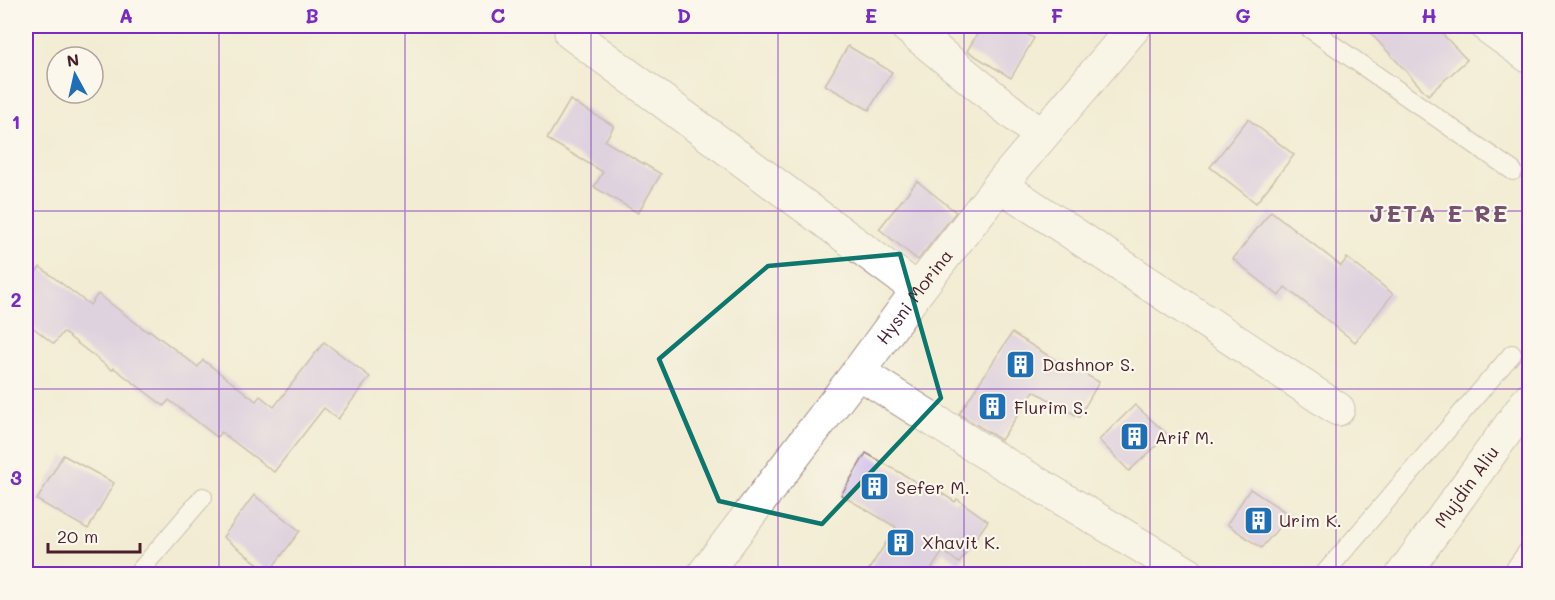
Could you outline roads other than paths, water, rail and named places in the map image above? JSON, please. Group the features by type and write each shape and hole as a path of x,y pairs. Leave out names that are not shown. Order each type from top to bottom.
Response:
{"street":[{"path":"906,26 1041,136"},
{"name":"Hysni Morina","path":"704,574 1000,184 1135,26"},
{"path":"1487,26 1530,57"},
{"path":"571,33 918,290"},
{"path":"1000,184 1338,409"},
{"path":"858,372 973,445 1188,574"},
{"name":"Mujdin Aliu","path":"1403,574 1530,398"}],"lane":[{"path":"1306,26 1513,171"},
{"path":"1324,574 1512,354"},
{"path":"137,574 203,497"},
{"path":"1511,574 1530,548"}],"place":[{"name":"Dashnor S.","path":"1021,364"},
{"name":"Flurim S.","path":"993,407"},
{"name":"Arif M.","path":"1134,437"},
{"name":"Sefer M.","path":"875,487"},
{"name":"Urim K.","path":"1258,520"},
{"name":"Xhavit K.","path":"901,542"}],"district":[{"name":"JETA E RE","path":"1439,212"}]}
